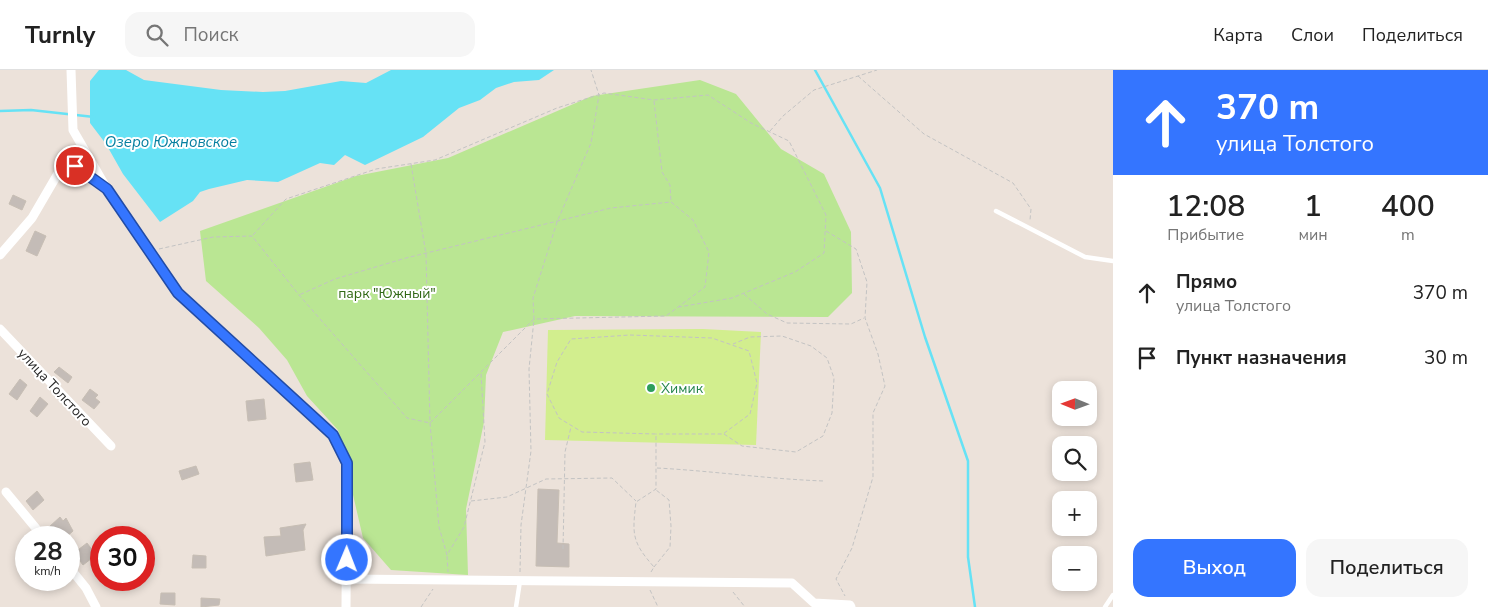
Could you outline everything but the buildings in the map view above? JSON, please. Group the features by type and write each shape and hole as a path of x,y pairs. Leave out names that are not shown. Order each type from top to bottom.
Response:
{"street":[{"path":"71,70 73,130 107,189 178,293 333,435 347,463 346,607"},
{"path":"0,255 32,218 60,170 75,166 107,189"},
{"name":"улица Толстого","path":"0,329 111,446"},
{"path":"6,492 34,526"},
{"path":"346,579 792,583 814,603 850,606"},
{"path":"80,581 96,607"}],"lane":[{"path":"996,211 1085,257 1113,261"},
{"path":"516,607 520,580"},
{"path":"1105,607 1113,595"}],"path":[{"path":"520,580 521,525 530,451 529,369 534,319 533,298 556,222 592,143 599,95 591,70"},
{"path":"770,132 783,116 814,90 878,70"},
{"path":"858,76 924,134 1013,183 1031,210 1029,228"},
{"path":"149,251 213,237 252,236 286,199 376,169 435,160 557,108 604,93 654,100 708,95 751,123 789,141 826,215 824,253 795,272 732,298 678,307"},
{"path":"654,100 662,172 670,186 671,202"},
{"path":"411,164 426,254 430,423 439,527 447,555 444,580 421,607"},
{"path":"300,295 335,278 611,208 671,202 693,220 708,252 704,287 666,316 534,319 430,423"},
{"path":"825,231 856,249 867,282 865,318 878,354 886,386 873,413 873,477 852,548 836,579 850,606"},
{"path":"252,236 406,418 430,423"},
{"path":"743,293 767,314 787,323 851,324 865,318"},
{"path":"724,434 750,414 757,383 749,350 732,345 712,338 630,335 571,339 558,362 547,394 559,418 582,432 724,434 742,446 796,452 822,436 832,413 834,378 827,358 811,346 782,336 750,337 732,345"},
{"path":"447,555 464,527 485,442 481,372"},
{"path":"563,549 565,452 572,426"},
{"path":"656,434 656,489 668,500 671,526 670,547 654,567 647,581 658,607"},
{"path":"656,468 729,472 783,480 824,481"},
{"path":"470,501 507,498 546,479 612,478 636,502"},
{"path":"636,502 656,489"},
{"path":"636,502 634,522 637,547 654,567"},
{"path":"724,582 745,607"}],"green space":[{"name":"парк \"Южный\"","path":"700,80 736,94 781,149 824,174 851,232 852,293 828,317 575,316 503,332 486,375 484,422 466,509 468,575 391,570 363,538 338,430 307,396 287,360 259,328 206,281 200,231 356,176 448,158 592,96"},
{"path":"703,329 761,332 756,445 545,440 548,330"}],"water":[{"name":"Озеро Южновское","path":"99,70 126,70 144,80 221,90 263,92 285,91 341,81 366,83 391,70 554,70 539,80 514,82 496,88 480,100 459,108 423,137 365,165 345,155 334,165 320,163 278,182 247,180 209,189 200,192 193,201 160,222 123,174 106,144 90,123 90,81"}],"waterway":[{"path":"815,70 880,188 925,337 968,461 968,557 975,607"},
{"path":"0,111 31,110 94,117"}],"place":[{"name":"Химик","path":"651,388"}],"route":[{"path":"75,166 107,189 178,293 333,435 347,463 347,560"}]}
